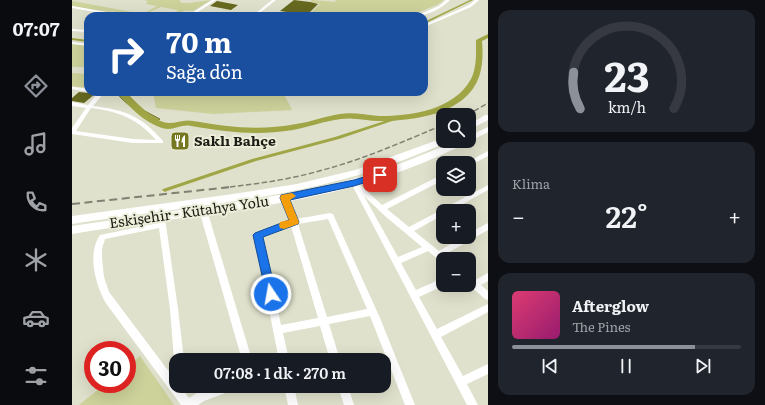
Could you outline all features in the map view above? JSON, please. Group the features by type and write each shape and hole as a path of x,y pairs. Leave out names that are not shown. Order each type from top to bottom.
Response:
{"highway":[{"path":"476,124 488,117"},
{"path":"476,135 488,129"},
{"name":"Eskişehir - Kütahya Yolu","path":"72,230 162,220 282,194 345,176 415,153 436,144"},
{"name":"Eskişehir - Kütahya Yolu","path":"72,220 282,194 354,183 424,159 448,148"}],"street":[{"path":"195,12 214,0"},
{"path":"259,12 274,0"},
{"path":"427,12 440,7 448,0"},
{"path":"428,24 470,6 477,0"},
{"path":"72,7 101,12"},
{"path":"72,31 84,32"},
{"path":"72,43 84,44"},
{"path":"72,88 84,90"},
{"path":"72,96 79,89"},
{"path":"72,104 89,107 116,111 137,118 160,142 133,141 72,132 89,107 96,96"},
{"path":"476,160 488,153"},
{"path":"382,208 436,181"},
{"path":"354,183 436,254"},
{"path":"354,183 473,405"},
{"path":"457,204 488,187"},
{"path":"282,194 294,222 333,353"},
{"path":"203,210 245,353"},
{"path":"408,231 436,215"},
{"path":"283,353 258,235 294,222 330,216 372,312 410,405"},
{"path":"169,376 108,299 101,287 99,275 99,242 101,239 108,235 162,220 178,353"},
{"path":"448,252 488,226"},
{"path":"396,262 429,248"},
{"path":"476,281 488,276"},
{"path":"414,295 436,285"},
{"path":"476,286 488,296"},
{"path":"435,335 488,308"},
{"path":"278,330 372,312"},
{"path":"460,382 488,369"},
{"path":"181,393 188,405 211,393"},
{"path":"290,393 293,405"},
{"path":"345,393 349,405"}],"shaded area":[{"path":"144,0 179,0 182,3 189,3 211,0 193,11 182,12 176,12 178,10 161,7 146,12 157,6 146,4 148,1"},
{"path":"312,0 336,2 335,0 444,0 437,5 419,12 311,12 320,4 310,2"},
{"path":"72,1 132,12 102,10 113,12 107,12 72,6"},
{"path":"72,44 84,46 84,67 72,67"},
{"path":"72,73 84,74 84,88 72,86"},
{"path":"119,96 129,96 143,110 160,119 158,121 141,113"},
{"path":"154,96 285,96 292,110 213,114 156,108"},
{"path":"140,356 174,405 79,405 94,393 136,393 136,359"}],"building":[{"path":"294,0 318,4 310,12 280,11"},
{"path":"217,1 238,5 231,10 210,6"},
{"path":"79,92 84,93 84,96 93,96 84,103 72,101 72,98"}],"waterway":[{"path":"428,21 472,0"},
{"path":"125,96 148,117 167,126 187,123 211,128 261,131 296,127 342,116 379,118 403,117 438,109 454,102 466,91 475,78 480,61 479,40 488,36"},
{"path":"72,39 84,40"},
{"path":"165,190 254,160 337,138 402,117"}],"railway":[{"path":"476,110 488,103"},
{"path":"223,188 283,179 335,167 436,128"},
{"path":"223,188 231,187"},
{"path":"72,204 223,188"}],"slow traffic":[{"path":"284,225 294,222 284,198 292,196"}],"place":[{"name":"Saklı Bahçe","path":"180,141"}],"route":[{"path":"271,294 258,235 294,222 284,198 354,183 380,175"}]}
